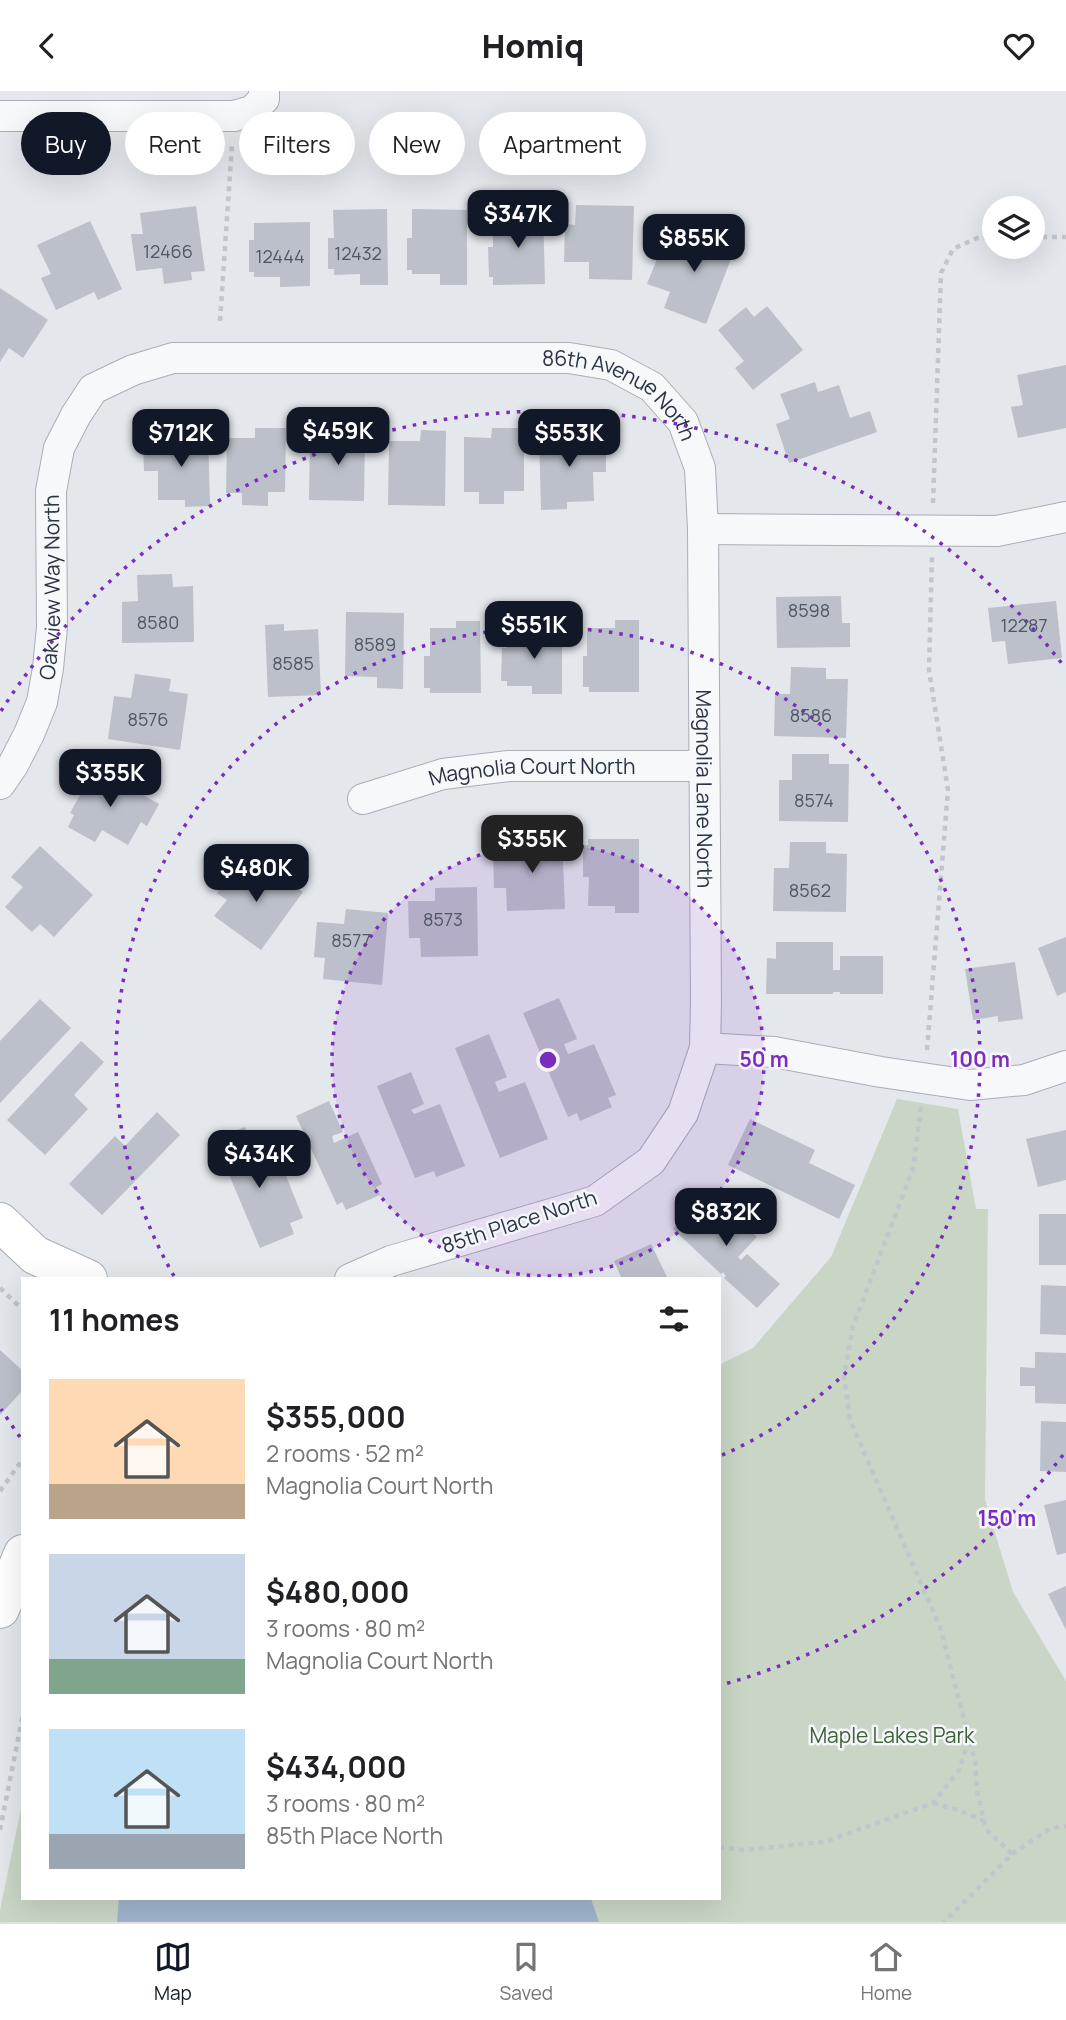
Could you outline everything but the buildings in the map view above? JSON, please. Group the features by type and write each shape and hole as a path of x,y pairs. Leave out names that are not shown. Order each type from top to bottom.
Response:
{"street":[{"path":"0,116 234,116 252,111 264,95"},
{"name":"86th Avenue North","path":"93,389 133,370 173,358 569,358 611,365 652,387 683,422 700,468 703,529"},
{"name":"Oakview Way North","path":"0,784 29,734 42,702 52,627 51,491 59,448 93,389"},
{"path":"703,529 997,531 1066,517"},
{"name":"Magnolia Lane North","path":"703,529 705,1048"},
{"name":"Magnolia Court North","path":"363,799 443,774 509,767 704,766"},
{"path":"705,1048 774,1052 970,1085 1024,1080 1066,1066"},
{"name":"85th Place North","path":"355,1277 391,1261 595,1201 651,1161 683,1113 705,1048"},
{"path":"0,1223 41,1267 80,1277"}],"path":[{"path":"220,320 234,116"},
{"path":"1045,237 1066,237"},
{"path":"0,1288 21,1308"},
{"path":"0,1491 21,1462"},
{"path":"0,1829 21,1724"},
{"path":"721,1847 744,1850 824,1842 933,1803 959,1770 969,1739"},
{"path":"933,1803 984,1821"},
{"path":"1012,1854 1051,1828 1066,1826"}],"green space":[{"name":"Maple Lakes Park","path":"897,1099 958,1109 976,1209 988,1209 985,1500 1013,1592 1066,1681 1066,1922 0,1922 0,1910 21,1809 21,1900 721,1900 721,1364 753,1348 831,1257"}],"water":[{"path":"119,1900 591,1900 599,1922 117,1922"}]}
